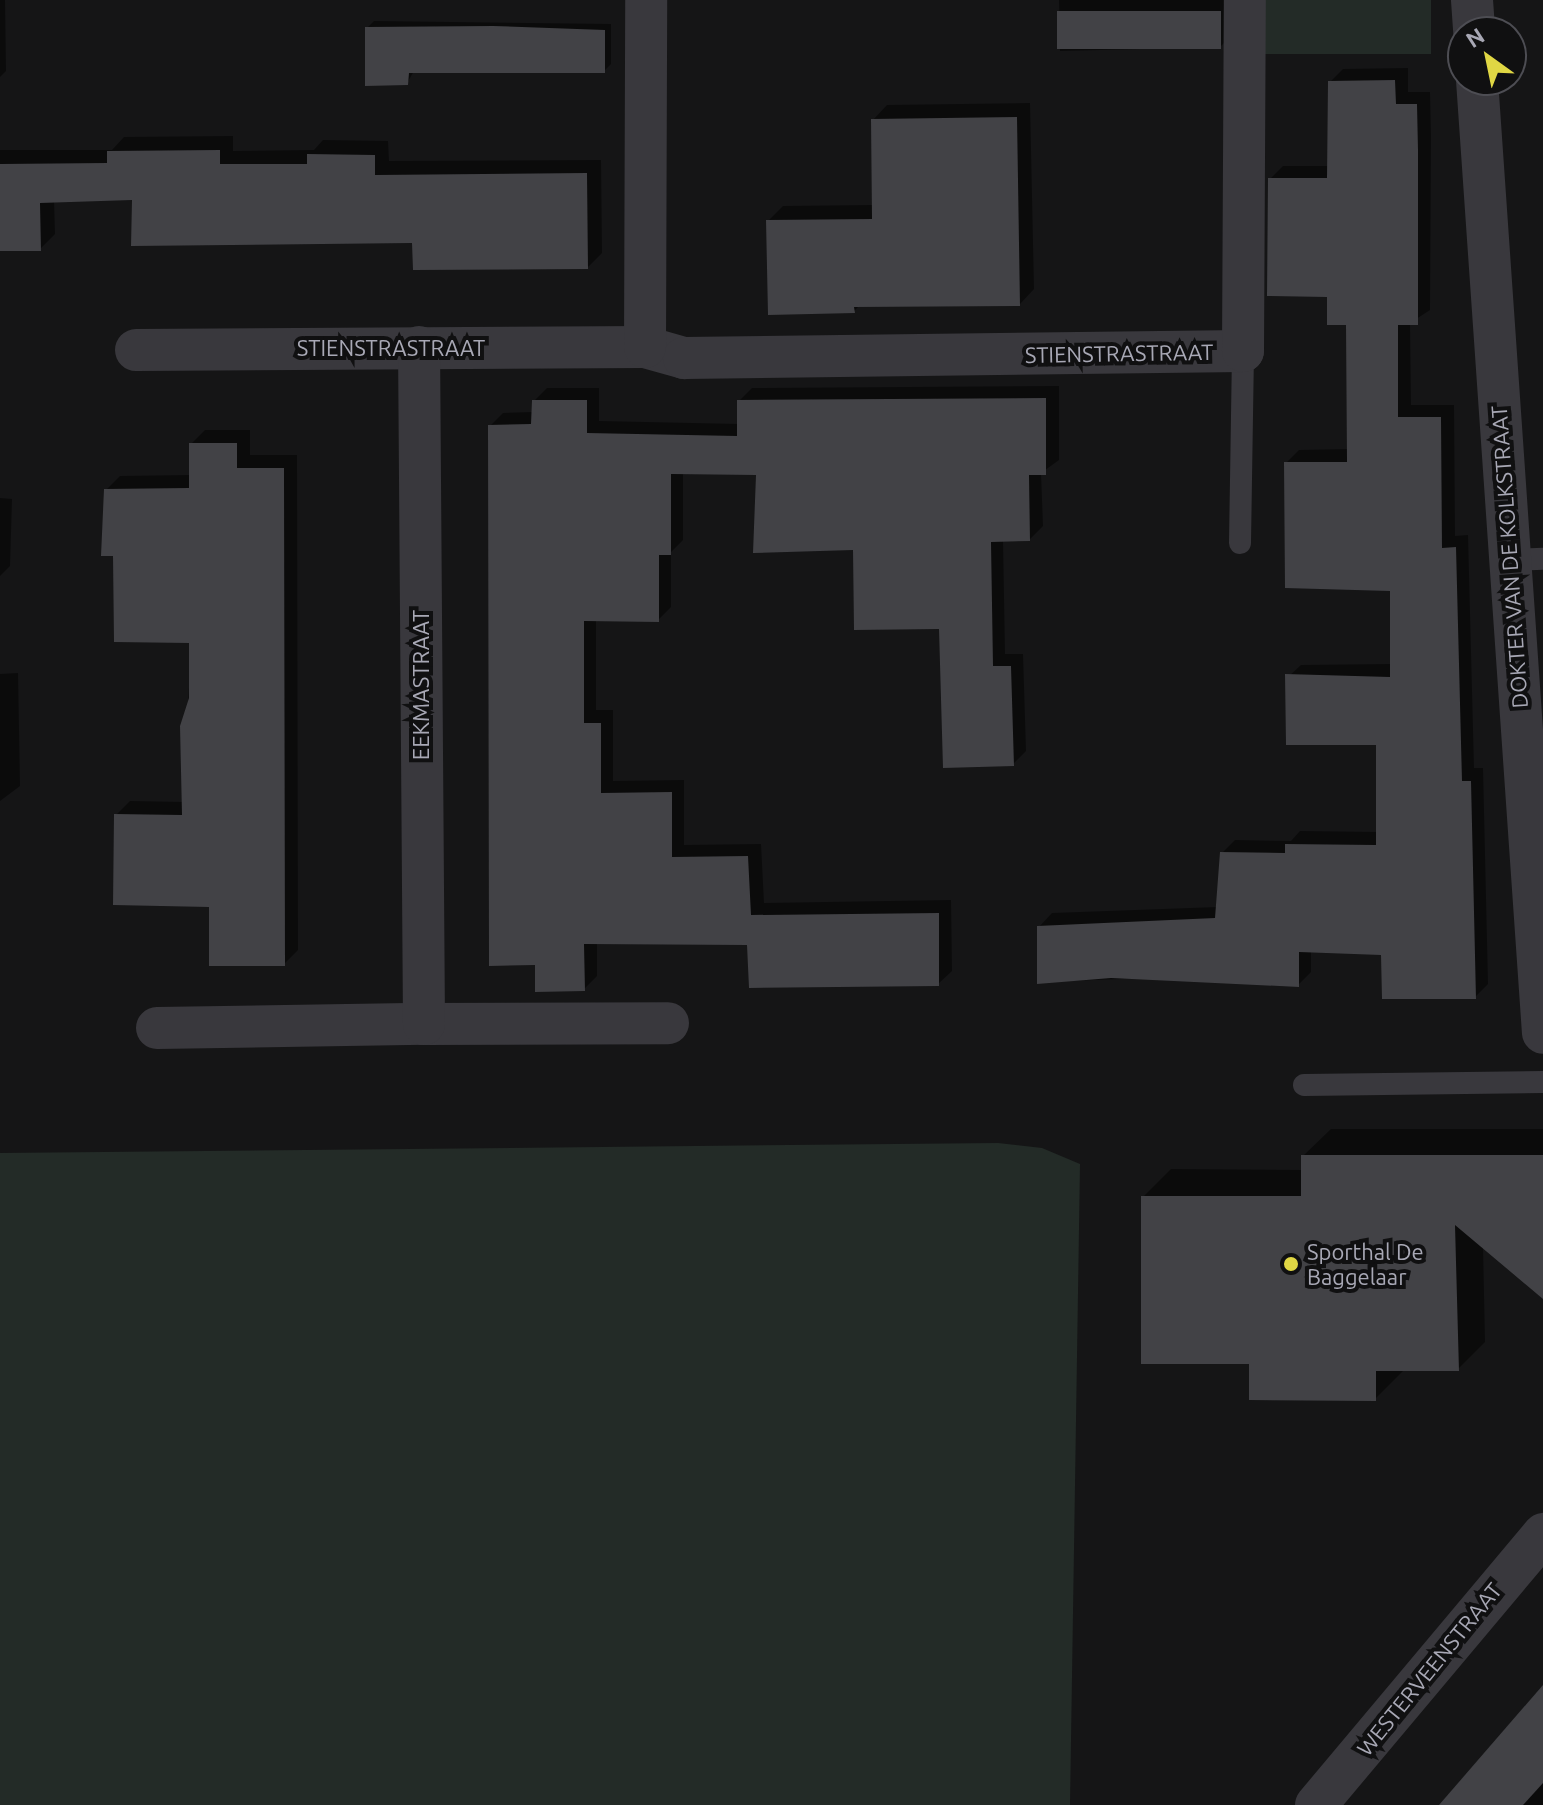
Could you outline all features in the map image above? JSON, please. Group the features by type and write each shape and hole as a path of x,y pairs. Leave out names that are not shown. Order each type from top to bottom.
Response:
{"street":[{"path":"645,347 646,0"},
{"name":"STIENSTRASTRAAT","path":"136,350 645,347 684,358 1243,351 1245,0"},
{"name":"DOKTER VAN DE KOLKSTRAAT","path":"1479,96 1526,560 1543,1033"},
{"name":"EEKMASTRAAT","path":"419,347 424,1024"},
{"path":"157,1028 668,1023"},
{"name":"WESTERVEENSTRAAT","path":"1316,1805 1543,1534"}],"lane":[{"path":"1240,543 1243,351"},
{"path":"1304,1085 1543,1082"}],"shaded area":[{"path":"1262,0 1431,0 1431,54 1262,54"},
{"path":"998,1143 1042,1148 1080,1164 1070,1805 0,1805 0,1153"}],"building":[{"path":"1057,11 1221,11 1221,49 1057,49"},
{"path":"493,26 605,30 605,73 409,73 408,85 365,86 365,27"},
{"path":"1395,80 1396,104 1417,104 1418,150 1418,325 1398,325 1398,417 1441,417 1442,548 1456,547 1462,781 1471,781 1476,999 1382,999 1381,955 1299,952 1299,987 1111,978 1037,984 1037,926 1215,918 1220,852 1285,853 1285,844 1376,845 1376,745 1286,745 1285,674 1390,677 1390,591 1285,588 1284,462 1347,462 1346,325 1327,325 1327,297 1267,296 1268,178 1327,178 1328,81"},
{"path":"1017,117 1020,306 854,307 855,313 768,315 766,220 872,219 871,119"},
{"path":"220,150 220,164 307,164 307,154 375,155 375,175 587,173 588,269 413,270 412,243 131,246 132,200 40,203 41,251 0,251 0,164 107,163 107,151"},
{"path":"1046,398 1046,475 1029,475 1030,541 991,542 993,666 1011,666 1014,766 943,768 939,629 854,630 853,550 753,553 756,475 671,474 671,555 659,555 659,622 584,621 584,723 601,723 601,793 672,792 672,857 748,856 751,915 939,913 939,986 749,988 747,945 584,944 585,991 535,992 535,965 489,966 488,425 531,424 532,400 587,400 587,433 737,436 737,400"},
{"path":"189,443 237,443 237,468 284,468 285,966 209,966 209,907 113,905 114,814 182,815 180,726 189,698 189,643 114,642 113,556 101,556 104,489 189,488"},
{"name":"Sporthal De Baggelaar","path":"1301,1155 1543,1155 1543,1299 1455,1225 1459,1371 1376,1371 1376,1401 1249,1400 1249,1364 1141,1364 1141,1196 1301,1196"},
{"path":"1543,1685 1543,1783 1523,1805 1439,1805"}],"place":[{"name":"Sporthal De Baggelaar","path":"1291,1264"}]}
